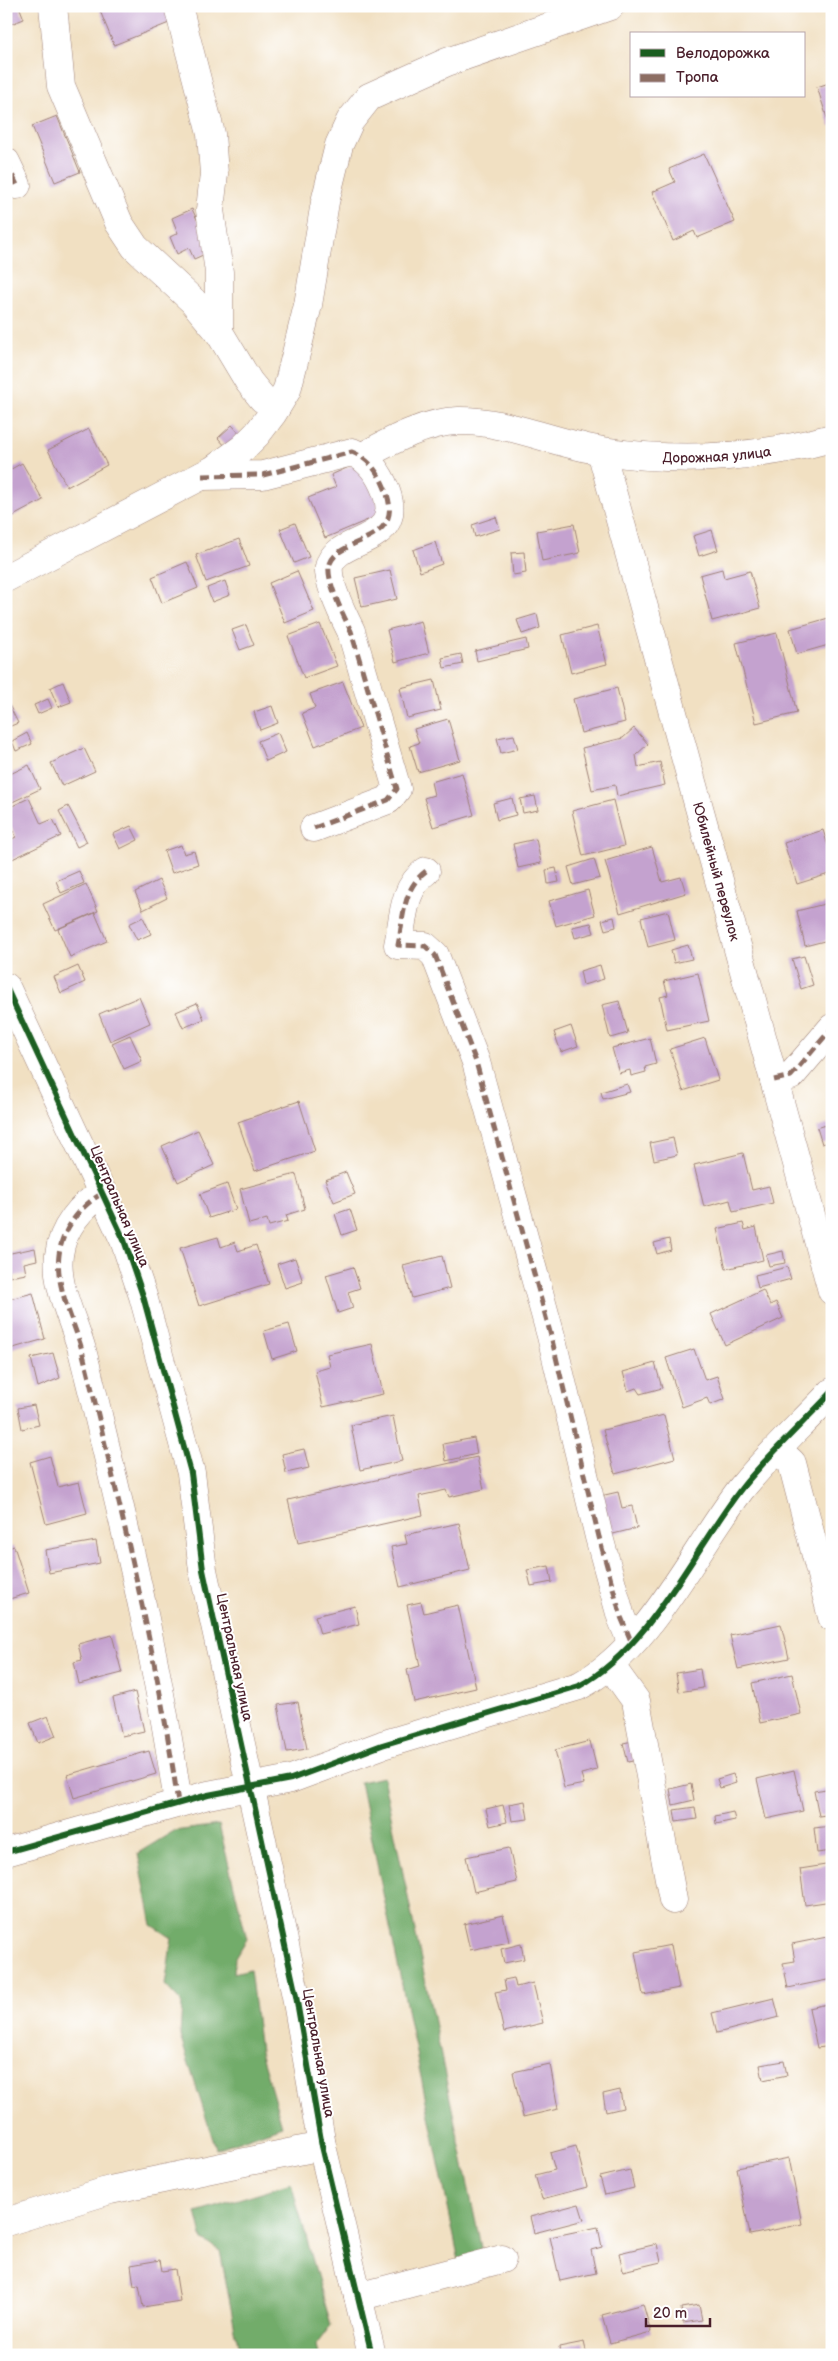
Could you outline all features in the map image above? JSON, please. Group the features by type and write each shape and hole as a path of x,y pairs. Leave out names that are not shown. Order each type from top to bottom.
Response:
{"street":[{"path":"52,6 61,86 118,223 135,247 193,301 219,332 263,399 277,406"},
{"path":"178,6 211,134 214,174 210,210 219,272 219,332"},
{"path":"6,578 207,473 250,441 277,406 287,390 298,350 332,171 339,145 350,121 369,97 548,16 610,6"},
{"name":"Дорожная улица","path":"363,456 425,428 457,421 485,424 601,451 643,456 714,458 808,444 832,438"},
{"name":"Юбилейный переулок","path":"601,451 832,1291"},
{"path":"207,473 251,476 352,452 363,456 378,474 388,494 388,515 383,527 369,538 345,548 332,558 329,568 342,614 350,631 397,789 388,800 314,828"},
{"path":"426,871 416,879 409,890 403,911 398,945 426,946 435,955 476,1062 551,1336 599,1538 621,1617 632,1641"},
{"name":"Центральная улица","path":"6,987 124,1240 144,1296 191,1473 203,1570 296,1996 322,2146 372,2355"},
{"path":"774,1080 791,1076 832,1028"},
{"path":"103,1193 88,1201 66,1233 59,1255 60,1278 82,1351 113,1480 147,1634 178,1803"},
{"path":"6,1852 178,1803 250,1786 292,1779 382,1744 578,1686 610,1665 632,1641 697,1555 741,1489 832,1392"},
{"path":"778,1450 792,1463 832,1617"},
{"path":"610,1665 636,1701 672,1900"},
{"path":"6,2222 110,2190 322,2146"},
{"path":"358,2297 502,2259"}],"green space":[{"path":"383,1777 483,2257 459,2261 360,1782"},
{"path":"219,1825 247,1939 235,1958 234,1973 250,1969 260,2051 282,2126 216,2149 180,2036 182,2003 165,1985 172,1938 152,1925 138,1853 174,1831"},
{"path":"291,2183 331,2325 316,2345 318,2355 240,2355 220,2251 203,2240 196,2212"}],"building":[{"path":"6,6 19,6 24,19 6,26"},
{"path":"98,6 168,6 174,21 114,45"},
{"path":"832,82 832,126 830,127 817,87"},
{"path":"57,116 80,172 55,182 32,126"},
{"path":"704,154 735,222 697,238 694,231 673,241 652,192 675,182 669,169"},
{"path":"192,209 212,251 194,259 189,248 177,254 170,237 178,233 172,218"},
{"path":"232,425 242,436 227,448 218,438"},
{"path":"89,429 107,465 67,487 48,450"},
{"path":"360,462 382,514 325,538 308,498 336,487 331,475"},
{"path":"22,463 43,500 6,520 6,472"},
{"path":"496,517 500,529 475,537 472,525"},
{"path":"295,523 309,557 294,563 280,529"},
{"path":"574,524 580,553 542,561 537,531"},
{"path":"712,530 718,550 699,556 693,536"},
{"path":"239,539 249,566 206,582 196,555"},
{"path":"435,542 442,564 420,572 413,550"},
{"path":"524,552 526,573 513,575 511,553"},
{"path":"187,562 198,588 162,603 152,577"},
{"path":"722,569 724,578 750,571 760,608 712,621 700,575"},
{"path":"390,570 397,599 362,607 355,578"},
{"path":"297,571 314,611 285,623 269,583"},
{"path":"225,581 230,595 212,602 207,588"},
{"path":"537,614 540,628 522,634 517,620"},
{"path":"832,617 832,644 797,654 790,629"},
{"path":"421,621 429,653 395,662 387,630"},
{"path":"320,624 337,666 304,678 288,636"},
{"path":"246,625 254,645 240,650 232,630"},
{"path":"597,626 607,664 571,673 562,635"},
{"path":"777,633 797,713 756,723 736,643"},
{"path":"526,639 528,649 477,661 475,651"},
{"path":"461,654 463,664 444,668 442,658"},
{"path":"434,680 441,710 407,718 400,688"},
{"path":"63,682 71,702 58,707 50,688"},
{"path":"343,682 361,728 315,746 302,713 315,708 310,694"},
{"path":"617,688 625,722 581,733 573,699"},
{"path":"48,699 52,708 38,714 34,705"},
{"path":"9,705 18,723 6,728 6,706"},
{"path":"272,706 278,723 260,730 254,712"},
{"path":"448,719 460,760 418,772 410,746 419,743 414,729"},
{"path":"634,728 648,744 636,755 638,767 660,762 665,785 617,796 615,785 592,790 582,748 623,738"},
{"path":"27,733 32,744 16,751 12,741"},
{"path":"278,733 286,752 266,761 258,741"},
{"path":"514,735 518,749 501,753 497,738"},
{"path":"84,748 95,771 62,786 51,763"},
{"path":"29,765 40,789 6,805 6,776"},
{"path":"462,773 474,815 433,827 424,798 434,795 431,782"},
{"path":"535,796 538,810 523,813 520,799"},
{"path":"29,798 41,824 53,819 61,836 6,862 6,842 16,837 6,816 6,809"},
{"path":"512,798 516,815 497,820 493,803"},
{"path":"613,800 624,846 583,856 572,811"},
{"path":"68,806 87,842 77,847 59,811"},
{"path":"131,826 138,840 120,849 113,834"},
{"path":"823,830 832,858 832,873 797,884 784,843"},
{"path":"536,839 541,863 518,868 513,844"},
{"path":"181,845 184,854 194,851 198,864 172,873 164,851"},
{"path":"652,847 662,882 681,877 686,893 620,913 605,861"},
{"path":"594,859 600,878 573,885 568,867"},
{"path":"556,868 559,882 548,884 546,870"},
{"path":"79,871 84,883 61,893 56,881"},
{"path":"159,880 167,898 143,910 135,892"},
{"path":"86,884 98,911 55,930 43,904"},
{"path":"588,890 595,915 556,926 549,901"},
{"path":"832,902 832,939 805,946 797,911"},
{"path":"668,911 675,940 648,947 641,918"},
{"path":"95,913 107,941 70,957 58,929"},
{"path":"143,917 151,934 137,940 129,924"},
{"path":"614,917 616,927 605,930 602,920"},
{"path":"591,923 594,933 575,938 572,927"},
{"path":"688,945 692,959 674,963 671,950"},
{"path":"804,956 813,985 801,989 792,959"},
{"path":"600,965 604,979 583,985 580,971"},
{"path":"78,966 85,982 61,993 54,977"},
{"path":"698,973 709,1021 667,1030 660,997 668,995 664,981"},
{"path":"139,997 150,1023 110,1041 99,1014"},
{"path":"619,1001 628,1033 610,1038 602,1005"},
{"path":"197,1003 204,1019 183,1028 176,1012"},
{"path":"571,1026 578,1046 561,1052 554,1032"},
{"path":"130,1035 142,1061 124,1069 112,1043"},
{"path":"650,1038 656,1064 645,1067 646,1072 631,1076 630,1070 619,1073 612,1048"},
{"path":"705,1038 718,1080 683,1091 670,1049"},
{"path":"627,1084 630,1092 603,1099 601,1092"},
{"path":"299,1101 315,1151 255,1171 238,1122"},
{"path":"832,1123 832,1141 822,1144 817,1128"},
{"path":"198,1130 214,1165 178,1182 162,1146"},
{"path":"673,1138 677,1155 654,1160 650,1143"},
{"path":"743,1153 752,1190 769,1186 773,1203 733,1212 730,1200 704,1207 694,1165"},
{"path":"346,1172 355,1194 334,1202 325,1180"},
{"path":"296,1174 305,1209 286,1215 288,1221 269,1226 267,1219 249,1224 240,1189"},
{"path":"227,1184 236,1209 209,1218 200,1194"},
{"path":"350,1209 357,1230 342,1235 335,1214"},
{"path":"743,1223 745,1230 756,1227 763,1260 726,1269 717,1229"},
{"path":"218,1237 221,1247 235,1242 238,1251 256,1245 269,1284 199,1306 180,1248"},
{"path":"669,1239 671,1250 657,1254 654,1243"},
{"path":"35,1248 37,1260 24,1263 26,1274 10,1277 6,1254"},
{"path":"783,1251 785,1263 769,1266 766,1255"},
{"path":"442,1256 450,1288 412,1298 403,1266"},
{"path":"295,1258 303,1282 285,1288 277,1264"},
{"path":"353,1267 360,1288 348,1292 353,1308 338,1313 326,1275"},
{"path":"787,1267 791,1279 758,1288 755,1275"},
{"path":"763,1290 770,1305 776,1302 783,1318 725,1345 711,1314"},
{"path":"33,1293 45,1339 6,1350 6,1300"},
{"path":"289,1324 297,1351 272,1359 264,1331"},
{"path":"372,1344 383,1394 323,1407 315,1371 330,1367 327,1354"},
{"path":"694,1349 705,1380 717,1376 725,1399 710,1405 707,1398 682,1407 666,1358"},
{"path":"53,1353 60,1378 38,1387 31,1358"},
{"path":"655,1363 662,1388 640,1394 636,1388 628,1391 623,1372"},
{"path":"34,1405 39,1425 22,1429 18,1408"},
{"path":"664,1415 675,1458 615,1474 603,1430"},
{"path":"393,1416 402,1461 360,1470 351,1425"},
{"path":"474,1438 477,1454 446,1461 443,1444"},
{"path":"304,1449 309,1468 286,1473 282,1454"},
{"path":"50,1456 58,1487 79,1482 87,1513 46,1524 30,1462"},
{"path":"477,1457 484,1489 449,1497 446,1490 419,1496 423,1515 298,1543 288,1500"},
{"path":"618,1492 622,1508 632,1506 637,1528 605,1536 596,1497"},
{"path":"459,1523 470,1570 400,1587 391,1547 407,1544 405,1535"},
{"path":"96,1541 100,1563 49,1573 45,1550"},
{"path":"14,1546 29,1593 6,1600 6,1549"},
{"path":"549,1566 552,1582 531,1586 527,1570"},
{"path":"421,1602 424,1613 458,1605 476,1688 414,1702 407,1670 420,1666 407,1605"},
{"path":"355,1606 359,1624 320,1634 315,1616"},
{"path":"781,1624 789,1658 738,1669 730,1635"},
{"path":"112,1635 122,1673 79,1684 74,1662 82,1660 78,1644"},
{"path":"700,1669 703,1688 679,1692 676,1673"},
{"path":"792,1674 801,1714 760,1723 752,1683"},
{"path":"135,1692 144,1731 122,1736 113,1698"},
{"path":"298,1702 307,1749 287,1752 278,1705"},
{"path":"48,1716 56,1736 38,1743 30,1723"},
{"path":"590,1741 597,1770 581,1774 584,1784 564,1788 555,1750"},
{"path":"633,1741 637,1760 628,1762 623,1743"},
{"path":"149,1751 156,1774 74,1798 67,1775"},
{"path":"794,1770 803,1811 766,1819 757,1779"},
{"path":"733,1774 736,1783 720,1788 717,1779"},
{"path":"691,1784 694,1800 673,1805 670,1789"},
{"path":"832,1788 832,1814 819,1816 814,1791"},
{"path":"525,1801 528,1819 512,1821 509,1804"},
{"path":"503,1805 507,1822 490,1826 486,1809"},
{"path":"695,1807 697,1819 676,1822 674,1810"},
{"path":"733,1812 735,1820 716,1824 715,1816"},
{"path":"832,1826 832,1851 817,1853 814,1828"},
{"path":"509,1848 517,1882 474,1892 466,1857"},
{"path":"832,1864 832,1901 805,1905 800,1869"},
{"path":"503,1915 509,1942 470,1950 464,1924"},
{"path":"832,1936 832,1979 788,1988 783,1963 795,1961 792,1944"},
{"path":"521,1944 524,1959 504,1963 501,1949"},
{"path":"671,1945 679,1988 643,1995 635,1952"},
{"path":"514,1978 516,1987 533,1983 543,2023 504,2032 495,1992 506,1990 504,1980"},
{"path":"774,1998 779,2017 717,2033 712,2013"},
{"path":"832,2003 832,2046 817,2048 809,2008"},
{"path":"784,2061 787,2075 763,2080 760,2065"},
{"path":"550,2064 558,2109 523,2117 513,2072"},
{"path":"620,2090 623,2108 606,2112 603,2094"},
{"path":"576,2146 587,2187 542,2199 535,2175 555,2170 550,2153"},
{"path":"789,2158 802,2224 750,2235 737,2168"},
{"path":"630,2170 634,2188 605,2195 600,2177"},
{"path":"579,2204 584,2220 534,2233 530,2217"},
{"path":"598,2227 602,2247 591,2250 596,2273 560,2281 550,2237"},
{"path":"657,2244 661,2262 623,2271 619,2253"},
{"path":"160,2260 162,2271 175,2269 180,2301 143,2307 139,2285 134,2286 131,2265"},
{"path":"643,2304 651,2332 610,2343 602,2315"},
{"path":"699,2305 702,2320 683,2323 681,2308"},
{"path":"584,2342 587,2355 560,2355 559,2347"}],"marked path":[{"path":"6,162 17,185"},
{"path":"202,476 263,475 352,452 362,457 371,465 383,484 389,504 388,519 380,529 369,537 344,549 334,557 329,567 329,573 337,599 351,631 397,789 388,800 314,828"},
{"path":"426,871 418,878 408,895 398,945 425,946 435,955 476,1062 551,1336 599,1537 621,1617 631,1641"},
{"path":"774,1080 791,1076 832,1028"},
{"path":"103,1193 87,1204 68,1227 59,1255 60,1279 66,1304 82,1350 130,1549 152,1650 178,1803"}],"cycle path":[{"path":"6,987 124,1240 143,1296 191,1473 203,1570 296,1996 322,2146 372,2355"},
{"path":"6,1852 208,1795 291,1779 382,1745 579,1686 604,1669 628,1648 669,1596 723,1514 751,1476 832,1392"}]}
